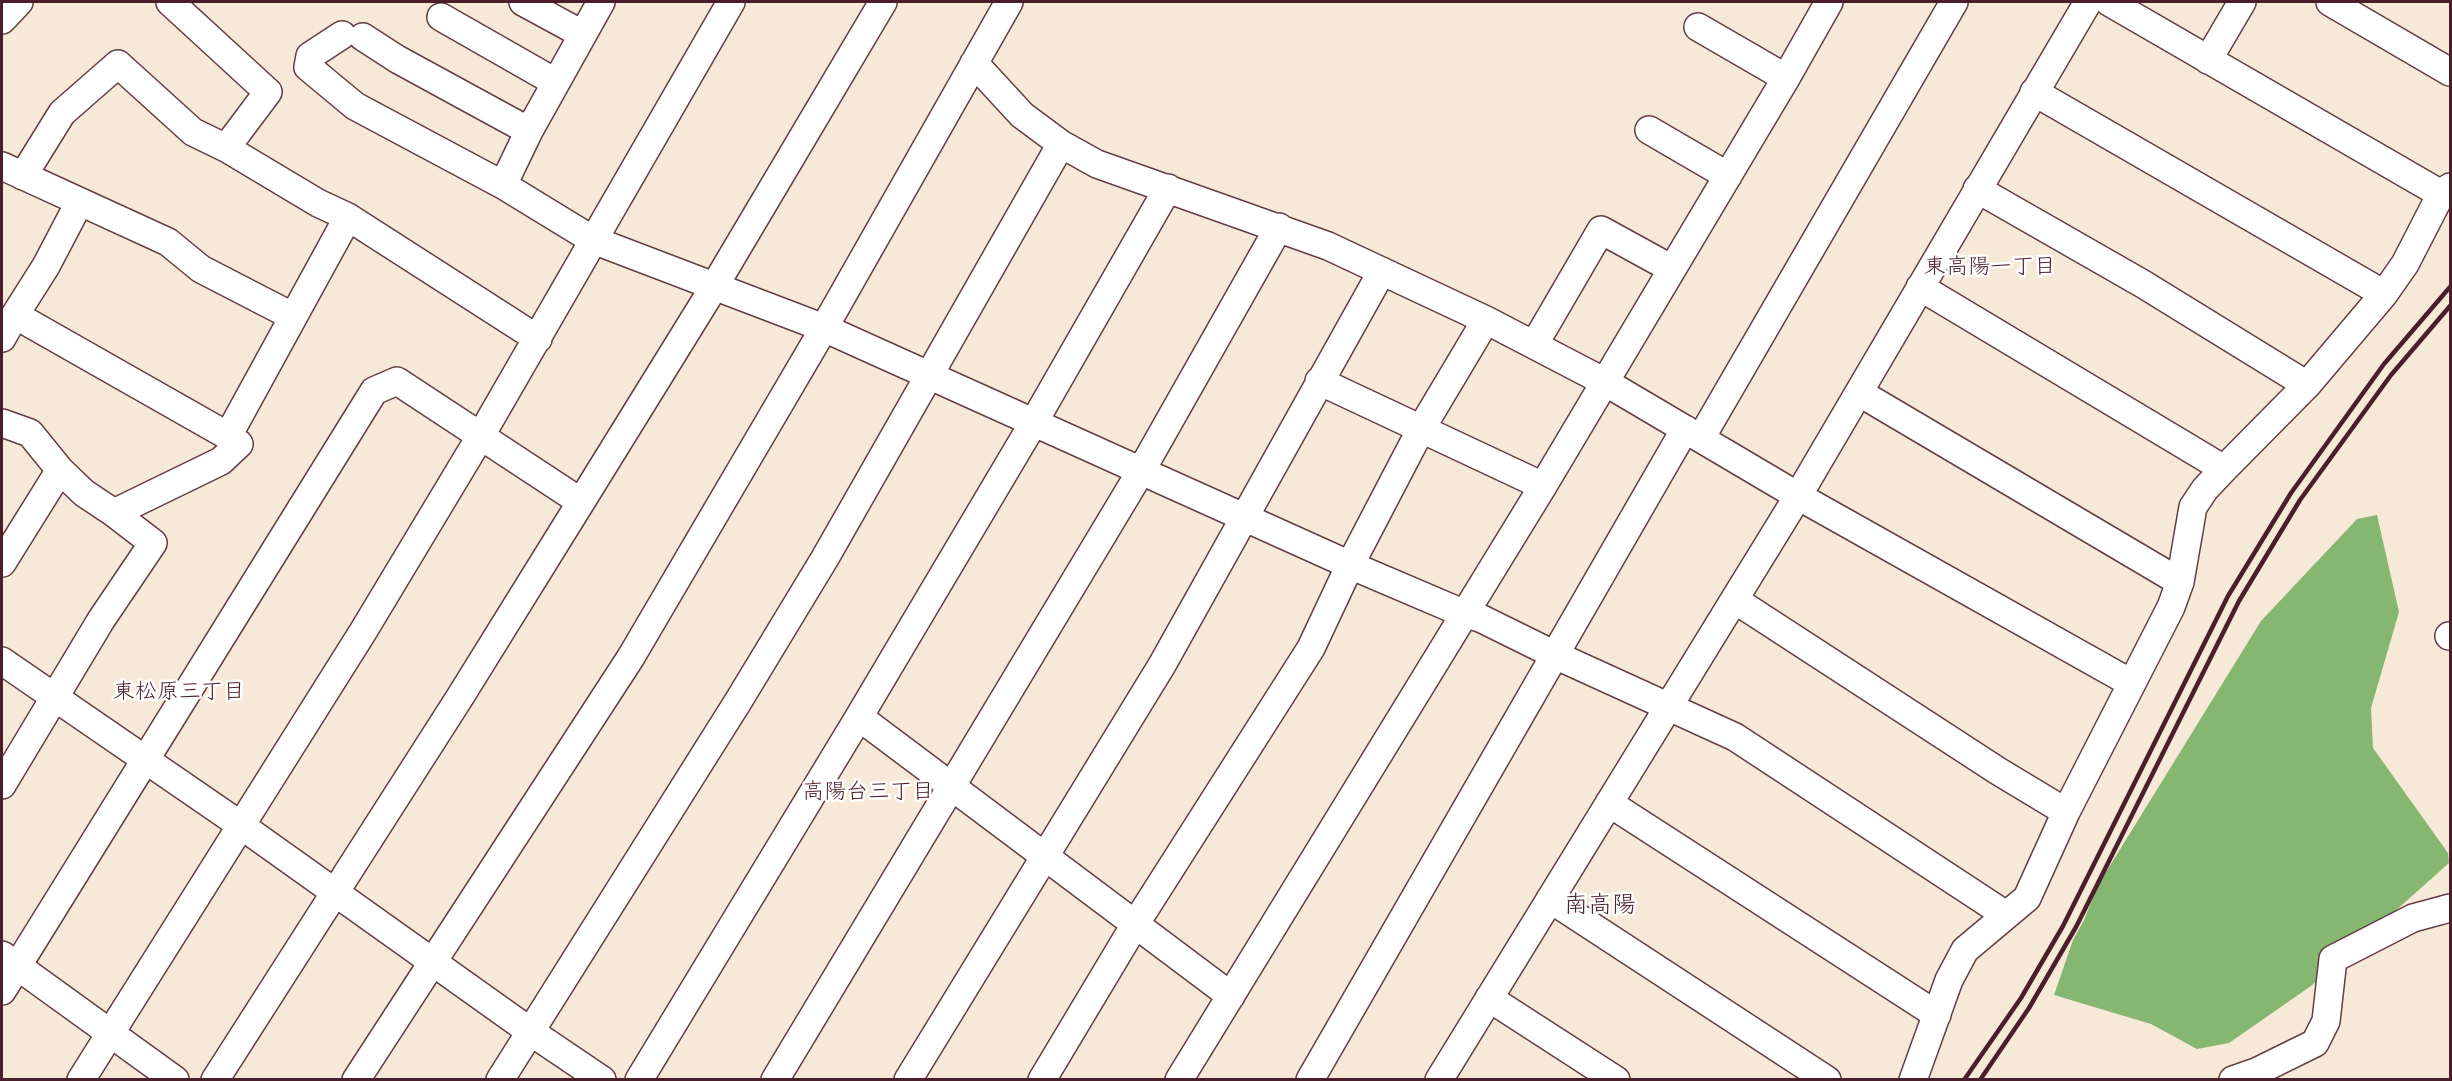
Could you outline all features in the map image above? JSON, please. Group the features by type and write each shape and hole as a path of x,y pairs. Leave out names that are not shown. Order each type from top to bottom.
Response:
{"street":[{"path":"2,20 19,2"},
{"path":"170,2 268,93 226,148"},
{"path":"523,2 582,34"},
{"path":"503,185 555,82 601,2"},
{"path":"81,1080 239,824 364,630 538,339 731,2"},
{"path":"215,1080 581,502 714,287 883,2"},
{"path":"356,1080 631,657 824,328 1010,2"},
{"path":"1179,1080 1543,486 1829,2"},
{"path":"1310,1080 1554,655 1693,434 1954,2"},
{"path":"1439,1080 1798,496 2088,2"},
{"path":"1913,1080 1949,980 1965,950 2027,898 2066,812 2171,607 2180,582 2193,507 2205,489 2307,385 2384,294 2405,264 2446,190 2208,60 2109,2"},
{"path":"2208,60 2242,2"},
{"path":"2330,2 2451,72"},
{"path":"441,17 555,82"},
{"path":"1698,27 1786,78"},
{"path":"529,131 352,36 310,56 308,67 355,106 503,185 593,240 824,328 1350,565 1465,614 1480,618 1554,655 1735,737 2006,915"},
{"path":"974,63 1022,115 1061,144 1097,164 1329,246 1486,320 1605,382 1798,496 2131,683"},
{"path":"292,316 201,269 168,242 12,171 62,113 118,64 193,132 226,148 318,203 348,217 538,339"},
{"path":"2034,92 2384,294"},
{"path":"1649,130 1728,176"},
{"path":"500,1080 825,558 1061,144"},
{"path":"639,1080 1034,422 1168,188"},
{"path":"1977,189 2143,284 2307,385"},
{"path":"79,203 46,266 8,326 228,436 239,444 221,461 114,513"},
{"path":"228,436 348,217"},
{"path":"776,1080 1141,471 1279,227"},
{"path":"1534,345 1601,230 1672,269"},
{"path":"908,1080 1161,665 1246,518 1319,381 1382,271"},
{"path":"1920,287 2224,469"},
{"path":"1042,1080 1136,923 1311,648 1350,565 1421,429 1486,320"},
{"path":"2,991 9,961 145,759 374,392 397,381 581,502"},
{"path":"1319,381 1543,486"},
{"path":"1860,393 2180,582"},
{"path":"2,423 30,433 60,470 84,493 153,543 101,620 2,785"},
{"path":"2,563 60,470"},
{"path":"1735,600 1998,771 2066,812"},
{"path":"2,661 335,891 531,1032 602,1080"},
{"path":"859,717 1231,996"},
{"path":"1609,803 1937,1015"},
{"path":"1550,899 1827,1080"},
{"path":"2233,1080 2256,1072 2315,1043 2326,1020 2333,959 2413,918 2451,908"},
{"path":"9,961 175,1080"},
{"path":"1489,998 1616,1080"}],"green space":[{"path":"2377,515 2399,612 2371,708 2373,748 2448,853 2449,863 2311,986 2229,1043 2197,1049 2151,1024 2054,995 2073,940 2098,885 2261,621 2357,519"}],"railway":[{"path":"1964,1080 2021,998 2063,926 2228,596 2291,493 2384,364 2450,287"},
{"path":"1980,1080 2029,1008 2076,927 2239,601 2300,500 2391,375 2450,306"}],"district":[{"name":"東高陽一丁目","path":"1990,269"},
{"name":"東松原三丁目","path":"179,694"},
{"name":"高陽台三丁目","path":"868,794"},
{"name":"南高陽","path":"1600,908"}]}
